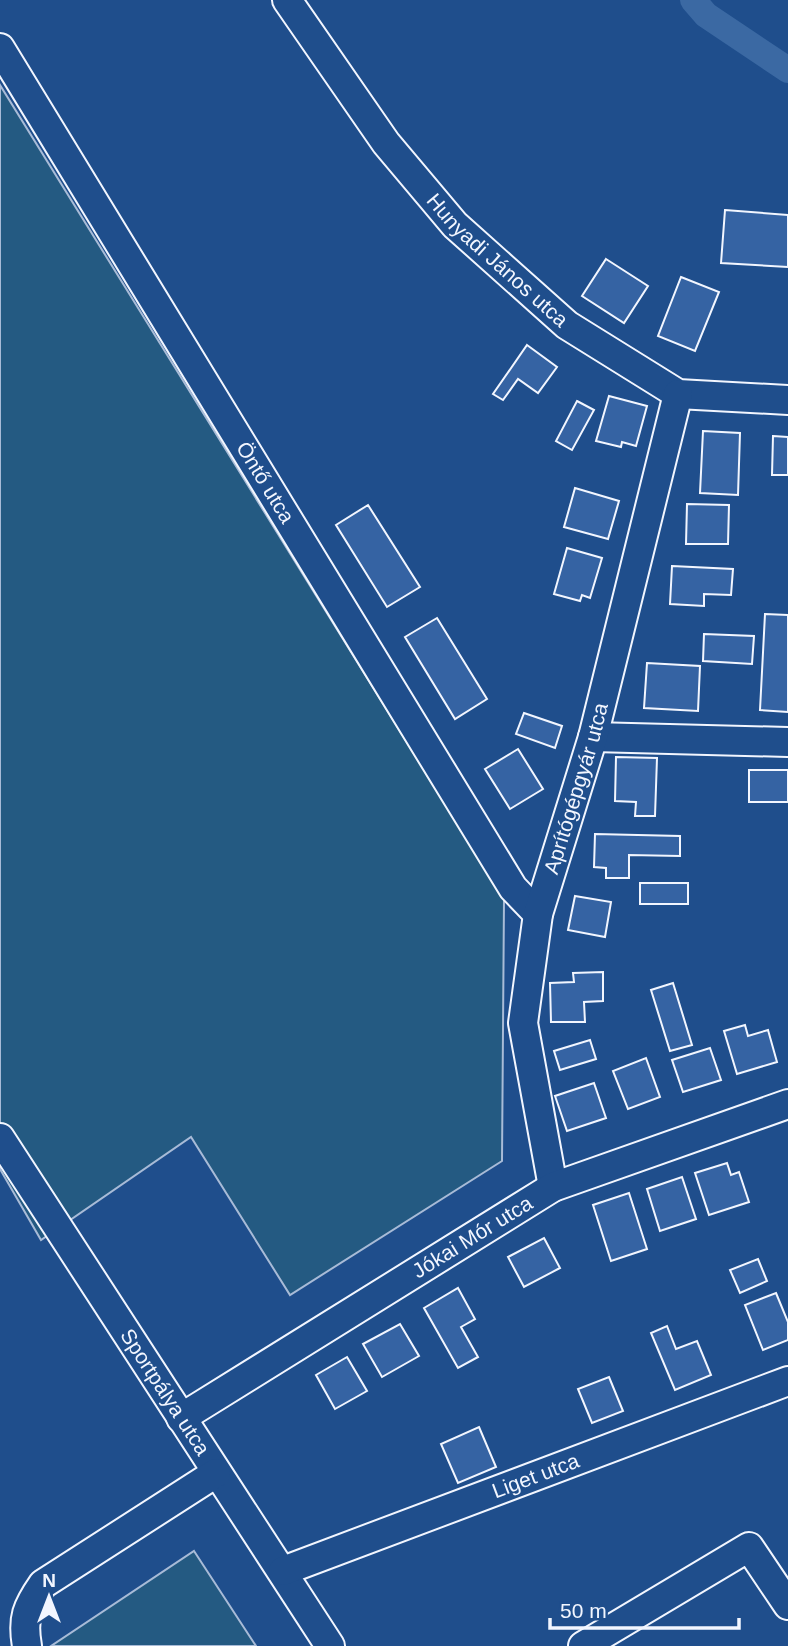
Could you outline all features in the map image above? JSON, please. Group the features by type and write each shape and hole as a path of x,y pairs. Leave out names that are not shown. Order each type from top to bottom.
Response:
{"street":[{"name":"Hunyadi János utca","path":"288,0 386,143 455,225 567,325 678,394 788,400"},
{"name":"Öntő utca","path":"0,48 513,888 538,914"},
{"name":"Aprítógépgyár utca","path":"553,1187 523,1023 538,914 593,737 678,394"},
{"path":"593,737 788,742"},
{"name":"Jókai Mór utca","path":"181,1418 553,1187 788,1104"},
{"name":"Sportpálya utca","path":"0,1138 330,1646"},
{"name":"Liget utca","path":"283,1571 788,1381"},
{"path":"27,1646 27,1608 43,1584 216,1473"},
{"path":"583,1646 749,1547 788,1605"}],"shaded area":[{"path":"0,85 504,899 502,1161 290,1295 191,1137 41,1240 0,1169"},
{"path":"194,1551 256,1646 51,1646"}],"building":[{"path":"725,210 788,215 788,267 721,263"},
{"path":"606,259 648,286 624,323 582,296"},
{"path":"681,277 719,292 695,351 658,336"},
{"path":"527,345 557,367 538,393 518,379 503,400 493,394"},
{"path":"609,396 647,406 636,446 622,442 621,447 596,441"},
{"path":"577,401 594,410 572,450 556,441"},
{"path":"703,431 740,433 738,495 700,493"},
{"path":"773,436 788,437 788,475 772,475"},
{"path":"575,488 619,501 608,539 564,527"},
{"path":"687,504 729,505 728,544 686,544"},
{"path":"368,505 420,587 387,607 336,525"},
{"path":"567,548 602,558 590,598 582,595 580,601 554,594"},
{"path":"672,566 733,569 731,595 704,594 704,606 670,604"},
{"path":"765,614 788,615 788,712 760,710"},
{"path":"437,618 487,699 455,719 405,637"},
{"path":"704,634 754,636 752,664 703,661"},
{"path":"647,663 700,666 698,711 644,708"},
{"path":"524,713 562,726 555,748 516,734"},
{"path":"518,749 543,789 510,809 485,769"},
{"path":"616,757 657,758 655,816 635,816 636,802 615,801"},
{"path":"749,770 788,770 788,802 749,802"},
{"path":"595,834 680,836 680,856 629,855 629,878 606,878 606,868 594,867"},
{"path":"640,883 688,883 688,904 640,904"},
{"path":"575,896 611,902 605,937 568,930"},
{"path":"603,972 603,1001 584,1002 585,1022 551,1022 550,983 574,982 573,973"},
{"path":"673,983 692,1045 670,1051 651,990"},
{"path":"745,1025 748,1036 768,1030 777,1062 737,1074 724,1031"},
{"path":"590,1040 596,1059 560,1070 554,1051"},
{"path":"710,1048 721,1080 683,1092 672,1060"},
{"path":"646,1058 660,1097 628,1109 613,1071"},
{"path":"594,1083 606,1118 567,1131 555,1096"},
{"path":"727,1163 731,1175 739,1172 749,1202 709,1215 695,1173"},
{"path":"682,1177 696,1219 660,1231 647,1189"},
{"path":"629,1193 647,1249 611,1261 593,1205"},
{"path":"544,1238 560,1268 524,1287 508,1257"},
{"path":"758,1259 767,1281 740,1293 730,1270"},
{"path":"458,1288 475,1319 461,1327 478,1357 458,1368 424,1308"},
{"path":"776,1293 788,1322 788,1340 763,1350 745,1305"},
{"path":"400,1324 419,1356 382,1377 363,1344"},
{"path":"667,1326 676,1349 697,1341 711,1375 675,1390 651,1333"},
{"path":"347,1357 367,1391 335,1409 316,1375"},
{"path":"609,1377 623,1411 592,1423 578,1389"},
{"path":"479,1427 496,1467 458,1483 441,1444"}],"waterway":[{"path":"693,0 706,15 788,70"}]}
